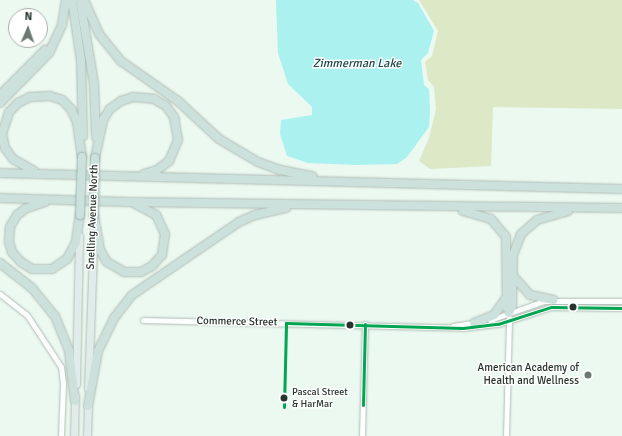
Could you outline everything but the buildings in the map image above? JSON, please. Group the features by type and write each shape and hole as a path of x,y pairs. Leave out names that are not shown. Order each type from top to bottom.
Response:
{"highway":[{"path":"0,103 37,67 56,40 62,25 66,0"},
{"name":"Snelling Avenue North","path":"72,0 83,92 80,215"},
{"name":"Snelling Avenue North","path":"80,0 95,95 94,216"},
{"path":"84,0 99,34 121,61 178,101 219,139 239,152 268,166 293,173 399,182"},
{"path":"0,95 56,40"},
{"path":"40,173 17,164 8,154 3,141 3,125 9,112 18,103 30,97 50,96 62,100 71,109 77,122 82,157"},
{"path":"95,158 103,120 116,104 133,96 147,97 160,102 171,112 176,123 179,137 176,150 169,161 158,170 124,177"},
{"path":"0,173 622,188"},
{"path":"0,198 127,202 622,208"},
{"path":"66,200 34,205 17,215 10,227 9,238 12,252 18,260 37,270 52,269 62,263 74,249 80,215"},
{"path":"94,216 100,250 107,262 124,272 135,273 147,269 162,255 166,240 164,229 158,218 149,210 127,202"},
{"path":"88,406 94,364 103,338 120,309 138,290 246,218 277,209 335,204"},
{"path":"431,206 482,215 491,219 501,229 507,244 506,293 509,317"},
{"path":"509,317 512,306 515,247 521,234 530,224 559,213 600,208"},
{"path":"0,263 32,288 55,316 69,352 75,401"},
{"path":"513,276 530,295 553,300"},
{"path":"474,323 494,315 502,306 506,293"}],"main road":[{"name":"Snelling Avenue North","path":"74,436 80,215"},
{"name":"Snelling Avenue North","path":"87,436 94,216"}],"street":[{"path":"0,294 27,315 61,367 63,384 61,436"},
{"name":"Commerce Street","path":"143,320 450,326 474,328 509,317 536,303 553,300 622,301"},
{"name":"Commerce Street","path":"450,326 509,317 551,307 622,308"},
{"path":"506,436 509,317"},
{"path":"362,436 365,324"}],"green space":[{"path":"419,0 622,0 622,109 493,107 491,166 430,169 419,161 429,138 436,109 434,87 428,80 425,62 432,56 438,31"}],"water":[{"name":"Zimmerman Lake","path":"276,0 413,0 418,3 434,31 428,53 421,60 424,85 429,89 429,127 407,157 397,164 357,165 308,163 287,156 280,134 281,120 312,115 312,107 288,84 278,53"}],"transit line":[{"path":"284,407 286,323 463,328 498,324 551,307 622,308"},
{"path":"363,405 365,324"}],"place":[{"name":"American Academy of Health and Wellness","path":"588,375"},
{"name":"Pascal Street & HarMar","path":"284,398"}]}
